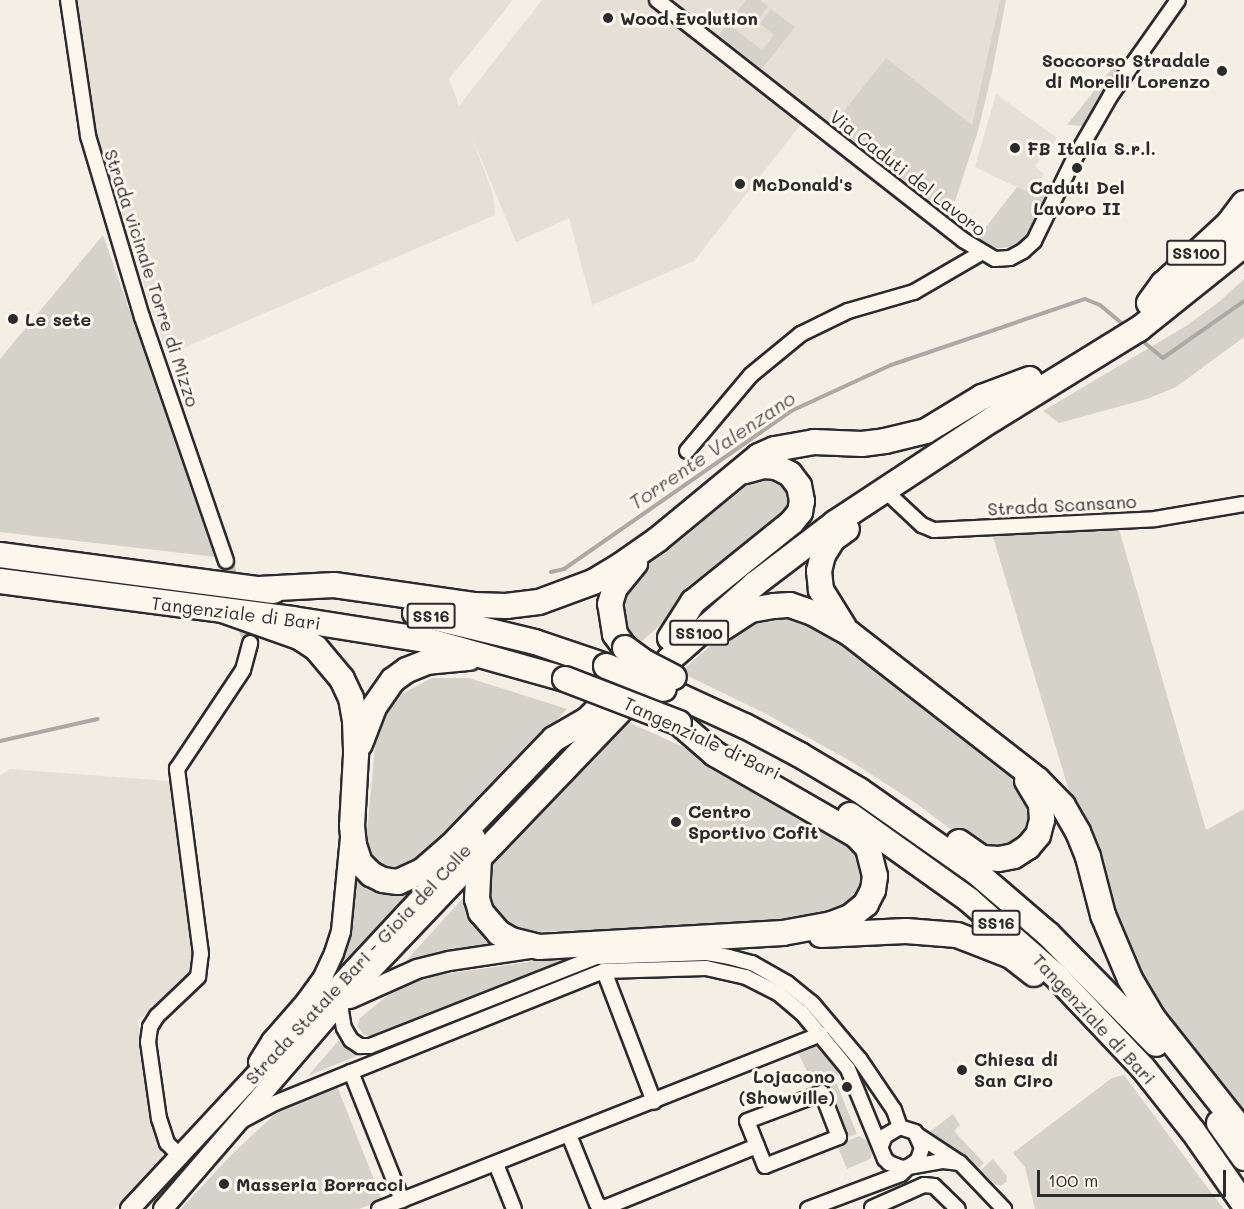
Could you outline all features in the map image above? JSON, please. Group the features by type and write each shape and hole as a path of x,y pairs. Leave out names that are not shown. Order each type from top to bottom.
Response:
{"highway":[{"name":"SS100","path":"1142,314 1163,284 1229,223 1244,203"},
{"name":"SS100","path":"479,858 669,666 754,584 879,494 1064,376 1142,314 1244,224"},
{"name":"SS100","path":"352,824 360,863 370,874 383,880 398,882 410,879 452,846 554,739 669,666 778,546 841,500 1030,379 1142,314 1244,245"},
{"name":"SS100","path":"1142,314 1168,318 1200,300 1244,263"},
{"path":"260,589 334,585 431,600 506,606 539,602 593,582 657,540 759,456 793,444 862,444 926,431 982,397 1030,379"},
{"path":"849,633 829,606 821,590 819,571 823,555 833,539 893,498 951,448"},
{"path":"669,666 693,602 792,522 800,512 802,501 799,486 790,474 776,467 764,466 742,472"},
{"path":"657,540 624,573 615,588 610,604 615,634 625,648 646,663 669,666 695,651 731,620 751,610 790,605 813,613 849,633 1038,780 1063,806 1078,832 1088,857 1103,915 1130,979 1153,1018 1244,1133"},
{"name":"Tangenziale di Bari","path":"0,555 372,604 449,620 535,642 606,666 669,666 745,726 860,790 977,873 1048,934 1149,1035 1195,1091 1244,1158"},
{"name":"Tangenziale di Bari","path":"0,581 426,640 565,679 679,723 761,763 838,806 917,860 1018,941 1095,1016 1143,1068 1193,1131 1244,1205"},
{"path":"225,611 299,637 316,648 330,662 351,698 356,758 352,824"},
{"path":"356,758 374,707 393,680 407,670 427,662 460,657 498,659"},
{"path":"679,723 715,754 821,813 856,835 868,849 875,876 873,890 866,904 850,917 832,924 783,933"},
{"path":"860,790 892,796 982,858 999,859 1014,856 1028,847 1038,835 1042,819 1041,804 1032,787 1005,756"},
{"path":"479,858 475,887 481,912 494,928 511,940 539,947 783,933 821,935 926,931 957,935 1011,956 1067,1005 1104,1045 1186,1143 1244,1205"}],"main road":[{"name":"Strada Statale Bari - Gioia del Colle","path":"130,1209 181,1157 420,896 587,720"},
{"path":"237,1096 271,1041 322,979 334,953 341,931 352,824"},
{"name":"Strada Statale Bari - Gioia del Colle","path":"163,1209 340,1004 479,858"},
{"path":"340,1004 417,969 449,961 539,947"}],"street":[{"name":"Strada vicinale Torre di Mizzo","path":"68,0 88,136 142,317 226,561"},
{"name":"Via Caduti del Lavoro","path":"657,0 981,252 995,259 1010,258 1023,251 1034,241 1073,161 1111,95 1178,0"},
{"path":"687,450 751,375 801,334 848,311 914,292 981,252"},
{"name":"Strada Scansano","path":"893,498 922,525 934,530 1155,519 1244,504"},
{"path":"181,1157 167,1143 159,1119 148,1042 150,1027 157,1016 198,977 201,954 177,769 243,670 250,643"},
{"path":"340,1004 344,1028 351,1040 360,1046 370,1047 596,957 706,953 729,957 752,963 787,982 812,1003 860,1060 894,1110 900,1127"},
{"path":"236,1124 275,1103 604,971 706,968 746,977 779,994 802,1013 848,1069 883,1153 895,1167 943,1161 960,1163"},
{"path":"604,971 654,1102"},
{"path":"379,1209 821,1034"},
{"path":"351,1072 402,1200"},
{"path":"822,1093 839,1137 765,1166 757,1146 747,1121 822,1093"},
{"path":"863,1187 879,1173 885,1136 900,1127 911,1129 960,1163 1004,1209"},
{"path":"569,1135 597,1204 604,1208 757,1146"},
{"path":"808,1209 901,1174 921,1154 919,1136"},
{"path":"496,1164 514,1209"},
{"path":"863,1187 873,1208 924,1185 934,1186 958,1209"}],"shaded area":[{"path":"71,0 513,0 449,79 459,106 542,0 1000,0 972,125 834,123 821,138 801,124 694,261 592,305 569,218 516,242 471,135 493,194 495,215 167,355 87,112"},
{"path":"746,0 760,0 768,6 757,21 744,12 732,27 762,50 774,35 760,24 771,9 795,27 762,69 719,35"},
{"path":"1000,0 1006,0 978,131 955,201 934,204 833,125 886,58 972,125"},
{"path":"1113,67 1117,69 1084,126 1067,125"},
{"name":"FB Italia S.r.l.","path":"996,94 1057,138 1035,166 1044,174 1029,193 975,167"},
{"path":"1036,184 1046,198 1024,239 1010,247 1002,248 992,248 975,241 1017,187 1029,192"},
{"path":"103,235 216,557 0,532 0,359"},
{"path":"1244,279 1244,337 1176,387 1147,399 1059,423 1043,411 1186,326 1220,301"},
{"path":"753,475 786,480 793,510 636,646 617,620 616,609 635,571"},
{"path":"1118,526 1206,830 1244,809 1244,1121 1184,1045 1127,958 1085,825 1069,791 991,530"},
{"path":"781,611 824,626 883,677 1018,779 1036,816 1021,845 980,851 914,802 852,762 768,715 680,672 729,630"},
{"path":"432,678 469,678 567,709 439,845 418,860 387,873 370,860 366,842 377,726 396,697"},
{"name":"Centro Sportivo Cofit","path":"626,721 712,760 854,840 867,888 830,918 669,928 523,932 508,926 488,902 487,870 496,856"},
{"path":"10,769 169,781 195,965 193,977 138,1020 152,1121 163,1158 114,1209 0,1209 0,775"},
{"path":"352,869 422,880 332,976"},
{"path":"463,898 476,925 498,946 445,951 404,963"},
{"path":"592,953 509,981 370,1036 364,1035 357,1026 360,1018 393,991 432,976"},
{"path":"339,1040 350,1051 359,1055 308,1076"},
{"path":"820,1044 838,1072 837,1079 815,1087 798,1053"},
{"path":"1124,1075 1224,1209 1035,1209 1025,1167 1013,1153 1112,1078"},
{"path":"836,1082 857,1134 847,1138 826,1086"},
{"path":"337,1086 382,1200 359,1209 181,1209 232,1154 273,1116 290,1105"},
{"path":"953,1114 960,1125 954,1131 984,1163 979,1168 966,1156 928,1133"},
{"path":"859,1136 868,1142 872,1155 870,1159 847,1169 837,1145"},
{"path":"993,1159 1007,1176 1006,1182 1001,1186 994,1184 981,1170"}],"waterway":[{"name":"Torrente Valenzano","path":"551,572 564,569 791,411 891,365 1085,299 1100,305 1127,328"},
{"path":"1139,338 1163,358 1244,301"},
{"name":"Torrente Valenzano","path":"0,741 98,719"}],"tunnel":[{"path":"226,561 250,643"}],"place":[{"name":"Wood Evolution","path":"608,18"},
{"name":"Soccorso Stradale di Morelli Lorenzo","path":"1222,71"},
{"name":"FB Italia S.r.l.","path":"1015,148"},
{"name":"Caduti Del Lavoro II","path":"1077,168"},
{"name":"McDonald's","path":"740,184"},
{"name":"Le sete","path":"13,319"},
{"name":"Centro Sportivo Cofit","path":"676,822"},
{"name":"Chiesa di San Ciro","path":"962,1070"},
{"name":"Lojacono (Showville)","path":"847,1087"},
{"name":"Masseria Borracci","path":"224,1184"}]}
